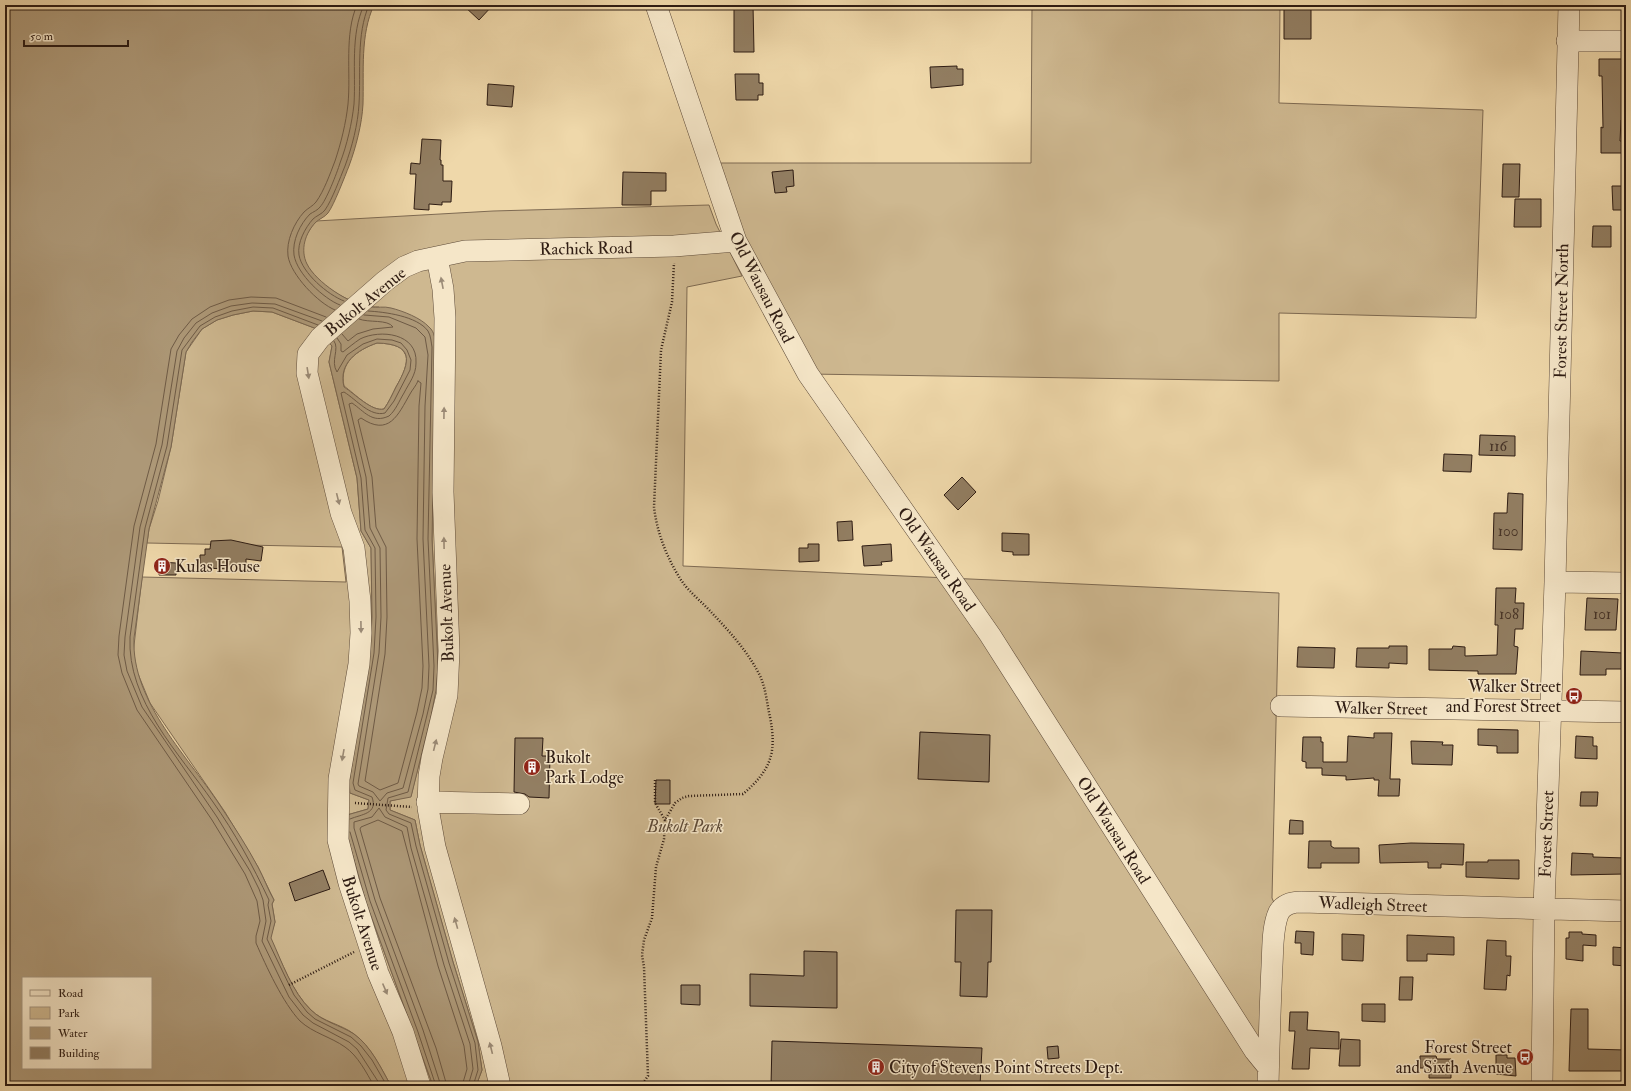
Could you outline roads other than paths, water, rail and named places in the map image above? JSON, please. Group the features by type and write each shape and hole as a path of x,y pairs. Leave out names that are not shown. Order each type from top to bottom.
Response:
{"street":[{"name":"Old Wausau Road","path":"656,5 736,241 808,374 990,635 1255,1051 1268,1077"},
{"path":"1569,5 1568,41 1626,41"},
{"name":"Forest Street North","path":"1555,582 1568,41"},
{"name":"Rachick Road","path":"437,257 465,251 674,246 736,241"},
{"name":"Bukolt Avenue","path":"420,1086 402,1032 378,973 349,883 338,840 339,779 359,664 361,633 360,600 354,548 341,513 307,373 308,354 320,338 404,267 418,261 437,257 443,289 445,318 443,492 450,651 447,695 432,758 427,805 435,847 491,1046 500,1086"},
{"path":"1555,582 1626,582"},
{"name":"Forest Street","path":"1542,1086 1544,909 1555,582"},
{"name":"Walker Street","path":"1281,706 1626,712"},
{"path":"427,805 519,804"},
{"name":"Wadleigh Street","path":"1268,1077 1274,943 1277,918 1282,907 1294,902 1301,902 1626,911"}],"water":[{"path":"5,5 374,5 367,28 365,41 363,104 356,143 349,166 333,204 328,213 312,226 306,236 304,253 305,259 311,271 325,285 343,297 362,305 388,307 412,315 426,324 431,329 434,336 436,346 432,539 438,666 436,690 411,797 390,801 390,810 415,820 420,845 453,962 478,1042 482,1070 476,1086 433,1086 366,902 345,828 347,815 368,809 369,800 350,793 349,783 370,652 372,617 371,548 361,531 357,478 329,362 332,346 317,329 272,312 253,311 217,320 202,329 186,352 171,447 149,529 134,638 136,662 142,685 152,707 165,729 210,790 246,845 274,900 272,904 275,922 271,938 283,967 298,995 316,1014 349,1031 360,1039 375,1058 391,1086 5,1086","holes":["377,343 389,344 398,347 403,351 406,356 405,369 384,409 379,409 369,405 344,387 344,371 351,359 363,349"]}],"place":[{"name":"Kulas House","path":"162,566"},
{"name":"Walker Street and Forest Street","path":"1574,696"},
{"name":"Bukolt Park Lodge","path":"532,767"},
{"name":"Forest Street and Sixth Avenue","path":"1525,1057"},
{"name":"City of Stevens Point Streets Dept.","path":"876,1067"}],"park label":[{"name":"Bukolt Park","path":"685,826"}]}
